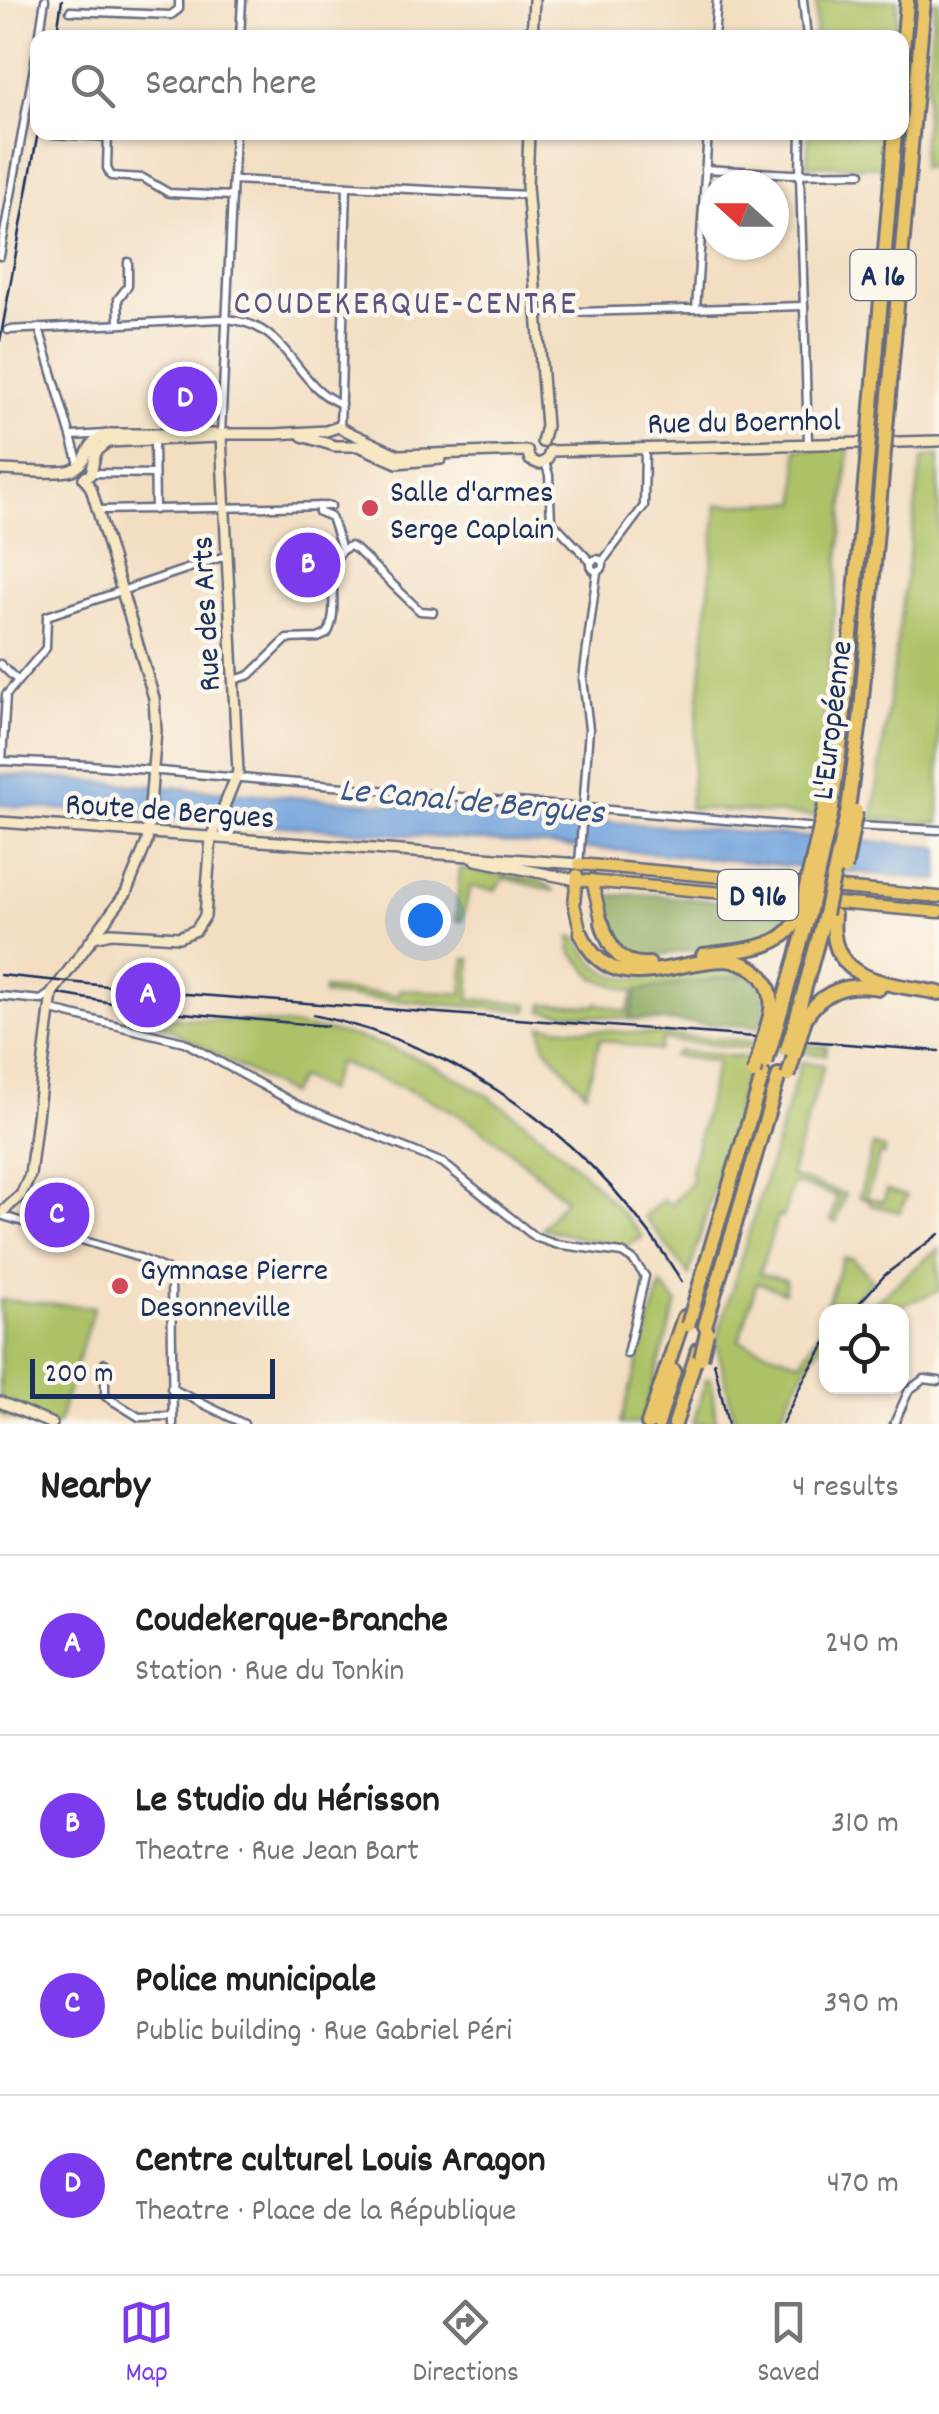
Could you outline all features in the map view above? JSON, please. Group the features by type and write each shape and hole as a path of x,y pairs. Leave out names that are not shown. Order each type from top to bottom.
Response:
{"highway":[{"path":"905,30 907,0"},
{"name":"L'Européenne","path":"700,1354 747,1183 784,1076 830,915 852,810 924,0"},
{"name":"L'Européenne","path":"804,914 839,762 895,140"},
{"path":"602,923 613,952 624,961 639,964 764,946 788,933 804,914"},
{"path":"648,1424 714,1238 804,914"},
{"path":"830,915 835,943 851,969 870,978 939,996"},
{"path":"581,933 595,956 627,972 722,962 746,965 768,987 775,1017"},
{"path":"800,1020 826,995 852,986 939,996"},
{"path":"658,1424 686,1321"},
{"path":"676,1424 700,1354"},
{"path":"684,1424 700,1354"}],"main road":[{"path":"579,858 575,908 581,933"},
{"path":"579,858 592,881 602,923"},
{"name":"Route de Bergues","path":"579,858 939,898"},
{"name":"Route de Bergues","path":"577,880 939,912"}],"street":[{"path":"40,30 46,0"},
{"path":"112,13 113,0"},
{"path":"70,11 171,16 179,9 179,0"},
{"path":"240,30 242,0"},
{"path":"535,30 537,0"},
{"path":"715,30 717,0"},
{"path":"803,0 805,30"},
{"path":"0,256 30,86"},
{"path":"108,140 107,168 111,176 145,179 169,193 232,196"},
{"path":"221,436 235,140"},
{"path":"529,140 528,195 546,426 542,442"},
{"path":"696,309 707,140"},
{"path":"802,140 808,442"},
{"path":"705,169 861,173"},
{"path":"233,180 528,195"},
{"path":"336,444 328,438 338,429 341,404 346,186"},
{"path":"119,323 118,299 128,286 128,262"},
{"path":"537,313 804,306"},
{"path":"8,330 226,319 248,322 265,330 328,396 341,404"},
{"path":"39,328 79,464"},
{"path":"336,444 346,437 338,429"},
{"path":"72,436 221,436 338,429 392,454 527,451"},
{"path":"79,464 93,441 111,434"},
{"path":"275,434 361,446 388,460 404,463 477,453"},
{"path":"87,474 96,452 104,444 208,440 221,436"},
{"name":"Rue des Arts","path":"221,436 234,784"},
{"path":"154,441 155,510"},
{"name":"Rue du Boernhol","path":"550,451 939,441"},
{"path":"542,442 550,451 545,462 551,520 596,572"},
{"path":"527,451 532,443 542,442"},
{"path":"579,858 589,729 583,680 596,572 644,506 645,447"},
{"path":"527,451 532,462 545,462"},
{"path":"0,473 70,470 87,462 89,484 154,698 156,727 149,828 128,889 52,992 41,1000"},
{"path":"0,473 154,474"},
{"path":"319,506 320,512 331,517 342,550"},
{"path":"97,510 330,506"},
{"path":"233,680 250,675 287,639 323,637 332,624 335,561 350,546 420,612 433,612"},
{"path":"226,556 50,614 44,621 46,648 6,695 1,761 234,784 514,799 810,828 886,826 939,830"},
{"path":"591,562 602,562"},
{"path":"0,664 18,680"},
{"path":"88,941 102,934 179,937 196,930 206,910 211,838 234,784"},
{"name":"Route de Bergues","path":"0,822 149,828 211,838 456,856 579,858"},
{"name":"Route de Bergues","path":"456,856 577,880"},
{"path":"107,916 108,926 120,933"},
{"path":"0,1214 21,1195 30,1175 52,992"},
{"path":"0,996 41,1000 52,1008 184,1042 290,1101 443,1163 539,1239 626,1254 645,1276 627,1354"},
{"path":"0,1214 146,1260 170,1272 173,1420 139,1416 104,1396 105,1363"},
{"path":"894,1424 911,1386 924,1379 939,1381"},
{"path":"171,1388 228,1420 244,1424"},
{"path":"0,1402 52,1424"}],"green space":[{"path":"817,0 898,0 896,30 815,30"},
{"path":"934,0 939,0 939,167 921,167"},
{"path":"809,140 885,140 883,167 807,165"},
{"path":"849,447 816,816 689,808 717,505 798,502 797,449"},
{"path":"939,455 939,823 873,819 922,459"},
{"path":"460,868 541,881 555,891 505,878 495,890 470,887 462,921 456,920"},
{"path":"642,894 794,908 791,922 758,941 634,959 609,931 603,905 605,896"},
{"path":"571,937 579,939 595,963 615,975 638,978 709,966 730,966 749,974 639,990 629,1019 542,1011 544,1004 597,1003 627,1012 634,992 595,978 571,951"},
{"path":"465,959 471,959 469,999 529,1004 528,1011 323,995 324,989 399,995 400,989 462,994"},
{"path":"749,974 764,999 760,1027 629,1019 638,990"},
{"path":"175,1018 325,1031 373,1042 413,1057 488,1096 522,1120 585,1175 643,1237 622,1249 542,1228 565,1199 509,1150 459,1114 338,1062 327,1091 299,1077 289,1094 157,1022"},
{"path":"541,1026 827,1047 826,1055 662,1040 659,1051 600,1039 586,1093 545,1047"},
{"path":"678,1051 751,1058 689,1275 644,1216 663,1200 671,1205 692,1180 691,1170 717,1062 673,1056"},
{"path":"801,1062 824,1065 790,1176 845,1194 836,1222 831,1220 837,1196 793,1183 759,1274 786,1280 784,1292 757,1282 739,1341 800,1362 819,1331 819,1346 776,1424 736,1424 716,1341"},
{"path":"873,1146 884,1149 885,1155 880,1154 866,1197 883,1202 887,1190 907,1196 900,1212 870,1205 870,1201 859,1197"},
{"path":"939,1248 939,1291 905,1304 872,1304"},
{"path":"843,1258 853,1259 872,1279 850,1304 827,1304"},
{"path":"661,1285 677,1303 641,1424 620,1424"},
{"path":"0,1300 94,1307 58,1424 28,1424 0,1414"},
{"path":"706,1379 711,1379 716,1424 693,1424"}],"water":[{"path":"0,774 933,847 939,848 939,880 653,853 0,805"}],"railway":[{"path":"57,30 62,0"},
{"path":"0,341 37,140"},
{"path":"0,975 186,994 939,1051"},
{"path":"59,994 160,1011 327,1026"},
{"path":"313,1015 371,1030 425,1052 477,1078 526,1110 571,1146 612,1188 682,1282"},
{"path":"858,1304 886,1274 939,1234"},
{"path":"782,1424 819,1354"},
{"path":"714,1362 728,1424"}],"place":[{"name":"Centre culturel Louis Aragon","path":"185,399"},
{"name":"Salle d'armes Serge Caplain","path":"370,508"},
{"name":"Le Studio du Hérisson","path":"308,565"},
{"name":"Coudekerque-Branche","path":"148,995"},
{"name":"Police municipale","path":"57,1215"},
{"name":"Gymnase Pierre Desonneville","path":"120,1286"}],"district":[{"name":"COUDEKERQUE-CENTRE","path":"406,301"}],"water label":[{"name":"Le Canal de Bergues","path":"472,799"}]}
